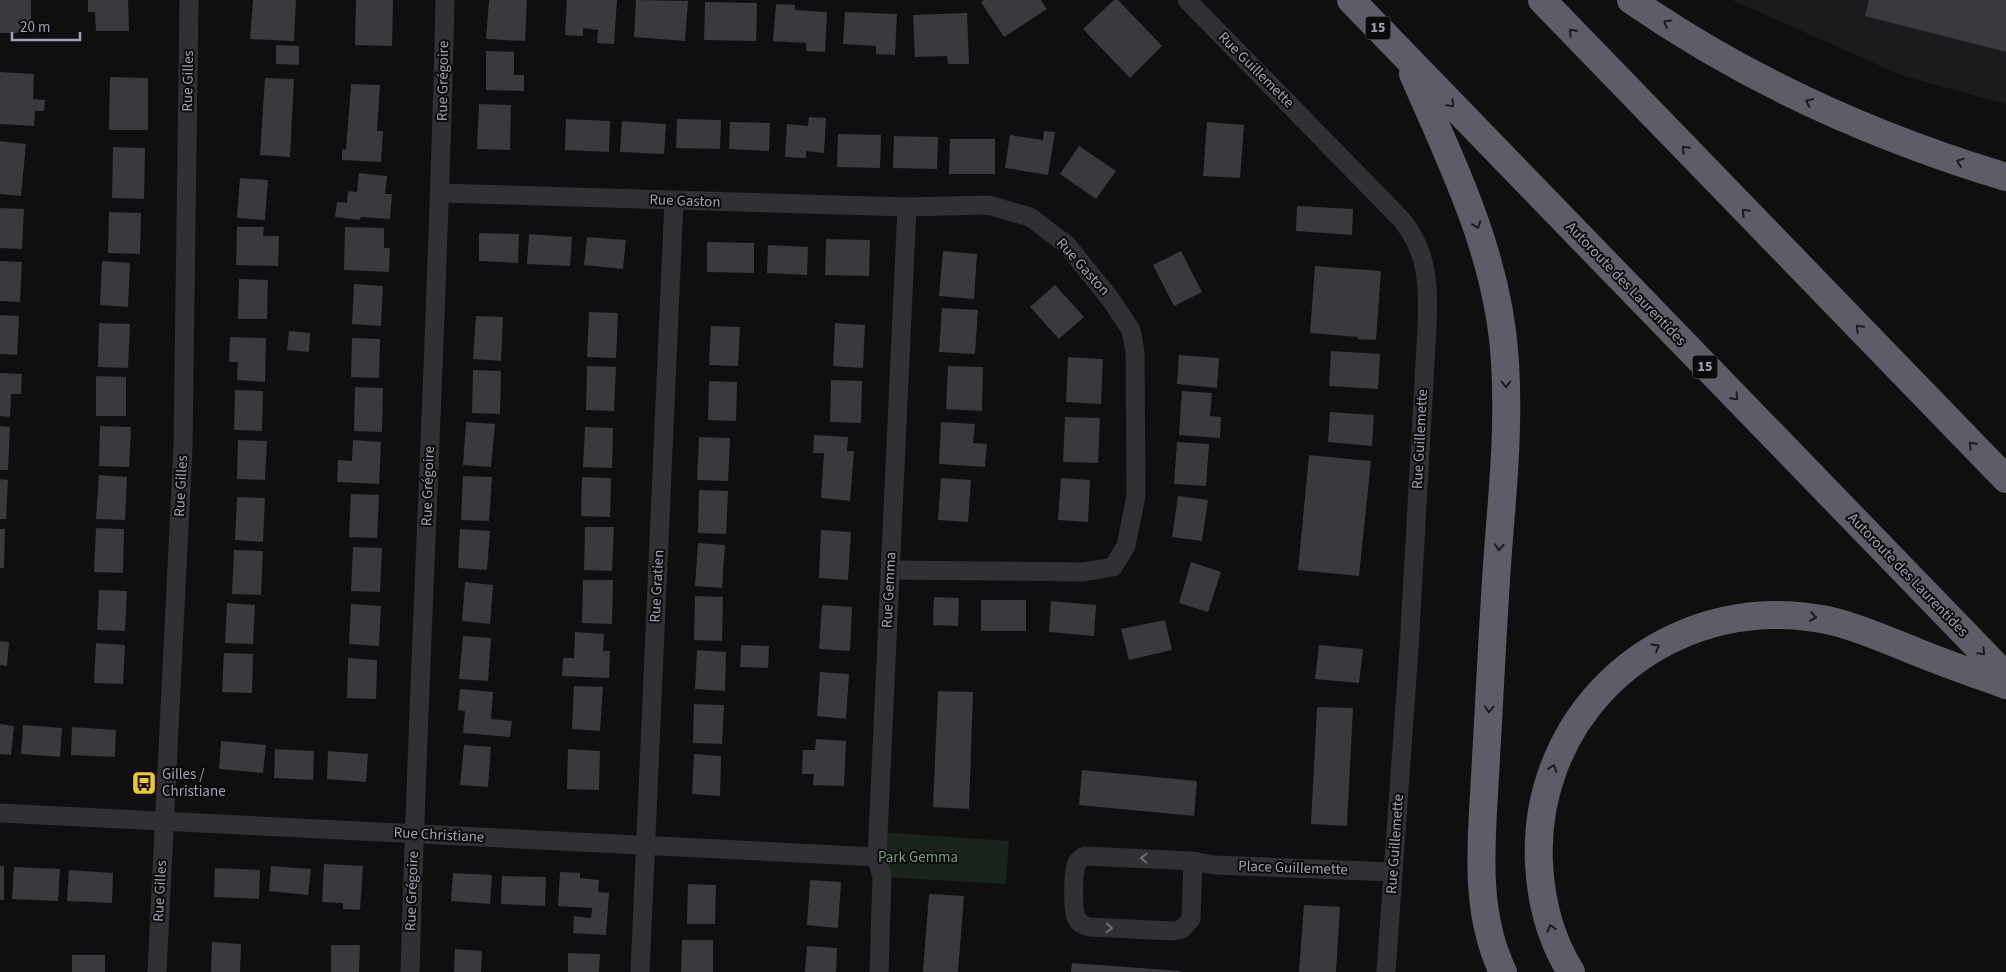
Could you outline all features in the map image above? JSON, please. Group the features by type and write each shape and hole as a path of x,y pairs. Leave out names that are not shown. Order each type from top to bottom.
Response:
{"highway":[{"name":"Autoroute des Laurentides","path":"1350,0 2006,676"},
{"path":"1542,0 2006,480"},
{"path":"1631,0 1733,64 1805,100 1905,143 2006,177"},
{"path":"1405,56 1459,180 1478,230 1495,284 1504,336 1506,365 1504,467 1493,626 1482,866 1486,923 1503,972"},
{"path":"1571,972 1554,937 1541,887 1539,833 1545,795 1555,761 1571,729 1609,683 1647,653 1670,640 1706,624 1770,615 1812,616 1872,632 1916,652 2006,685"}],"street":[{"name":"Rue Gilles","path":"156,972 183,446 190,0"},
{"name":"Rue Grégoire","path":"410,972 414,833 441,194 445,0"},
{"name":"Rue Guillemette","path":"1187,0 1397,214 1407,226 1418,245 1425,266 1428,287 1427,327 1386,972"},
{"name":"Rue Gaston","path":"441,194 907,207 988,205 1030,217 1067,245 1111,300 1131,330 1135,352 1136,496 1126,546 1113,567 1083,572 890,570"},
{"name":"Rue Gratien","path":"640,972 674,200"},
{"name":"Rue Gemma","path":"879,972 882,877 877,857 907,207"},
{"name":"Rue Christiane","path":"0,813 877,857"},
{"name":"Place Guillemette","path":"1193,861 1191,919 1182,929 1173,931 1090,927 1082,924 1076,918 1074,909 1075,869 1077,862 1082,857 1193,861 1214,865 1393,872"}],"shaded area":[{"path":"1732,0 2006,0 2006,104 1903,76"}],"green space":[{"name":"Park Gemma","path":"878,832 1009,841 1006,884 882,877"}],"building":[{"path":"0,0 31,0 31,33 0,33"},
{"path":"88,0 128,0 129,31 96,31 95,12 88,12"},
{"path":"253,0 296,0 294,41 250,39"},
{"path":"356,0 393,0 392,46 355,45"},
{"path":"489,0 527,0 525,41 486,39"},
{"path":"567,0 617,0 614,44 597,43 598,30 583,28 583,36 565,35"},
{"path":"636,0 688,1 685,41 634,37"},
{"path":"984,0 1041,0 1047,9 1004,37 981,2"},
{"path":"1114,0 1118,0 1162,46 1130,78 1083,29"},
{"path":"1869,0 2006,0 2006,52 1865,16"},
{"path":"705,2 757,3 756,41 704,40"},
{"path":"776,4 795,5 795,10 827,12 825,52 806,51 806,43 773,41"},
{"path":"845,12 897,14 895,55 876,54 876,46 843,44"},
{"path":"967,13 969,64 948,64 947,56 915,57 913,15"},
{"path":"276,45 299,46 299,65 276,64"},
{"path":"486,51 514,52 514,75 524,75 524,91 486,90"},
{"path":"0,72 34,74 33,99 45,100 44,111 35,111 34,126 0,124"},
{"path":"110,77 148,78 148,130 109,130"},
{"path":"265,78 294,79 290,157 260,155"},
{"path":"351,84 380,85 377,131 383,131 381,162 342,160 342,149 346,150"},
{"path":"479,104 511,105 510,150 477,149"},
{"path":"809,117 826,118 824,153 806,151 806,158 785,157 787,124 808,126"},
{"path":"566,119 610,121 609,152 565,150"},
{"path":"677,119 721,120 720,149 676,148"},
{"path":"622,121 666,124 664,154 620,152"},
{"path":"730,122 770,123 769,151 729,149"},
{"path":"1207,122 1244,125 1240,178 1203,176"},
{"path":"1044,131 1055,132 1048,175 1005,168 1010,135 1043,140"},
{"path":"838,134 881,135 880,168 837,167"},
{"path":"894,136 938,137 937,169 893,168"},
{"path":"950,139 995,139 995,174 949,174"},
{"path":"0,141 26,144 21,196 0,194"},
{"path":"1079,146 1116,171 1096,199 1060,174"},
{"path":"113,147 145,148 144,199 112,198"},
{"path":"359,173 387,176 385,194 392,194 390,219 361,217 360,220 335,217 337,202 347,203 348,191 357,192"},
{"path":"240,178 268,180 265,220 237,218"},
{"path":"1297,206 1353,209 1352,235 1296,231"},
{"path":"0,208 24,209 22,249 0,248"},
{"path":"109,212 141,213 140,254 108,253"},
{"path":"237,227 264,227 263,236 279,236 278,266 236,265"},
{"path":"345,227 384,228 384,248 390,248 389,272 344,270"},
{"path":"479,233 519,234 518,263 479,261"},
{"path":"529,234 572,237 570,266 527,264"},
{"path":"587,237 626,240 623,269 584,265"},
{"path":"826,239 870,240 869,276 825,275"},
{"path":"707,242 754,243 754,273 707,272"},
{"path":"768,245 808,247 807,275 767,273"},
{"path":"943,251 977,254 974,299 939,296"},
{"path":"1181,251 1202,292 1174,306 1153,265"},
{"path":"0,261 22,262 20,302 0,301"},
{"path":"102,261 130,263 128,307 100,305"},
{"path":"1315,266 1381,271 1376,340 1310,333"},
{"path":"239,279 268,280 267,319 238,319"},
{"path":"354,284 383,286 381,326 352,324"},
{"path":"1055,285 1084,317 1059,339 1030,307"},
{"path":"942,308 978,310 975,354 939,352"},
{"path":"589,312 618,313 616,358 587,357"},
{"path":"0,315 19,316 17,355 0,354"},
{"path":"476,316 503,317 501,361 473,359"},
{"path":"99,323 130,324 128,368 98,367"},
{"path":"835,323 865,325 863,368 833,366"},
{"path":"711,326 740,327 738,366 709,365"},
{"path":"289,331 310,333 309,352 287,350"},
{"path":"230,337 266,338 265,382 237,380 238,362 229,362"},
{"path":"352,338 380,339 379,378 351,377"},
{"path":"1331,351 1380,354 1378,389 1329,386"},
{"path":"1179,355 1219,358 1217,388 1177,384"},
{"path":"1068,357 1103,359 1101,404 1066,402"},
{"path":"587,366 616,367 614,411 586,410"},
{"path":"948,366 983,367 982,411 946,409"},
{"path":"473,370 501,371 500,414 472,413"},
{"path":"0,373 22,374 21,394 11,394 10,417 0,416"},
{"path":"96,376 126,377 126,416 96,416"},
{"path":"831,380 862,381 861,423 830,422"},
{"path":"709,381 737,382 736,421 708,420"},
{"path":"355,387 383,388 382,432 354,431"},
{"path":"235,390 263,391 262,431 234,430"},
{"path":"1182,391 1212,393 1210,416 1221,417 1220,438 1179,435"},
{"path":"1330,412 1374,415 1372,446 1328,442"},
{"path":"1065,417 1100,418 1098,463 1063,462"},
{"path":"466,422 495,424 491,467 463,465"},
{"path":"941,422 975,424 973,443 987,444 985,467 939,464"},
{"path":"0,426 10,427 8,470 0,470"},
{"path":"100,426 131,427 129,467 99,466"},
{"path":"585,427 613,428 612,468 583,467"},
{"path":"814,435 848,437 847,451 854,451 850,501 821,498 824,453 813,453"},
{"path":"699,437 730,438 728,481 697,480"},
{"path":"238,440 267,441 265,480 237,479"},
{"path":"353,440 381,442 379,484 337,482 338,460 352,461"},
{"path":"1177,442 1209,444 1206,486 1174,484"},
{"path":"1309,455 1371,461 1359,576 1298,570"},
{"path":"99,475 127,477 125,520 96,519"},
{"path":"463,476 492,477 489,521 461,520"},
{"path":"582,477 611,478 610,517 581,516"},
{"path":"941,478 971,480 968,522 938,520"},
{"path":"1061,478 1090,480 1088,522 1058,520"},
{"path":"0,479 8,480 6,519 0,519"},
{"path":"699,490 728,491 726,534 698,533"},
{"path":"351,494 379,495 377,538 349,537"},
{"path":"1178,496 1208,500 1202,541 1172,537"},
{"path":"237,497 265,498 263,542 235,540"},
{"path":"585,527 614,527 612,571 584,570"},
{"path":"96,528 124,529 123,573 94,572"},
{"path":"0,529 5,529 4,568 0,568"},
{"path":"460,529 490,531 487,570 458,568"},
{"path":"821,530 851,532 848,580 819,578"},
{"path":"698,543 725,545 722,588 695,586"},
{"path":"353,547 382,548 380,592 351,591"},
{"path":"234,550 263,551 261,595 232,594"},
{"path":"1191,562 1221,572 1208,612 1179,603"},
{"path":"583,580 613,580 612,624 582,623"},
{"path":"465,582 493,585 490,624 462,621"},
{"path":"99,590 127,591 125,631 97,630"},
{"path":"695,596 723,597 722,641 694,640"},
{"path":"934,597 959,598 958,626 933,625"},
{"path":"981,600 1026,600 1026,631 981,631"},
{"path":"1051,601 1096,605 1094,636 1049,632"},
{"path":"227,603 255,605 253,644 225,643"},
{"path":"351,604 381,606 379,646 349,644"},
{"path":"822,605 852,607 850,651 819,649"},
{"path":"1165,620 1172,650 1129,660 1121,629"},
{"path":"575,632 604,634 603,651 610,651 609,678 562,676 563,658 574,658"},
{"path":"463,636 491,638 488,681 459,679"},
{"path":"0,641 9,642 7,666 0,665"},
{"path":"96,643 125,645 123,684 94,683"},
{"path":"741,645 769,646 768,668 740,667"},
{"path":"1319,645 1363,649 1359,683 1315,679"},
{"path":"697,650 726,652 725,691 695,689"},
{"path":"224,653 253,654 252,693 222,692"},
{"path":"348,658 377,660 376,699 347,698"},
{"path":"820,672 849,674 846,719 817,716"},
{"path":"574,686 603,687 600,731 572,729"},
{"path":"460,689 493,692 491,719 512,721 510,737 463,733 465,711 458,710"},
{"path":"938,691 973,692 969,809 933,807"},
{"path":"694,704 724,705 722,744 693,743"},
{"path":"1317,707 1353,708 1347,826 1311,824"},
{"path":"0,724 14,726 11,755 0,754"},
{"path":"23,725 62,728 60,757 21,754"},
{"path":"72,727 116,730 115,757 71,755"},
{"path":"816,739 846,741 844,786 813,785 814,774 802,774 803,750 815,750"},
{"path":"221,741 266,745 263,773 219,769"},
{"path":"464,745 491,747 488,787 460,785"},
{"path":"275,749 314,751 313,780 274,778"},
{"path":"568,749 600,751 599,790 567,789"},
{"path":"328,751 368,754 366,782 327,779"},
{"path":"694,754 721,756 720,796 692,794"},
{"path":"1082,770 1197,781 1194,816 1079,805"},
{"path":"324,864 363,866 360,910 343,909 343,903 322,902"},
{"path":"0,866 4,866 4,900 0,900"},
{"path":"271,866 311,869 308,895 269,891"},
{"path":"14,867 60,869 58,901 12,899"},
{"path":"215,868 260,870 259,899 214,897"},
{"path":"69,870 113,873 112,903 67,901"},
{"path":"560,872 580,873 580,878 599,880 598,892 609,893 606,935 573,933 574,916 591,918 592,908 558,906"},
{"path":"453,873 492,875 490,904 451,901"},
{"path":"502,876 546,877 545,906 501,904"},
{"path":"810,880 841,882 838,928 807,925"},
{"path":"688,884 716,885 715,924 687,924"},
{"path":"929,894 964,896 958,972 923,972"},
{"path":"1304,905 1340,907 1336,972 1299,972"},
{"path":"682,940 713,940 713,972 681,972"},
{"path":"212,942 241,944 240,972 211,972"},
{"path":"331,945 360,945 359,972 331,972"},
{"path":"807,946 837,948 836,972 805,972"},
{"path":"455,949 482,951 481,972 454,972"},
{"path":"568,953 600,954 599,972 568,972"},
{"path":"72,955 105,955 105,972 72,972"},
{"path":"1072,963 1181,971 1071,972"}],"place":[{"name":"Gilles / Christiane","path":"144,783"}]}
